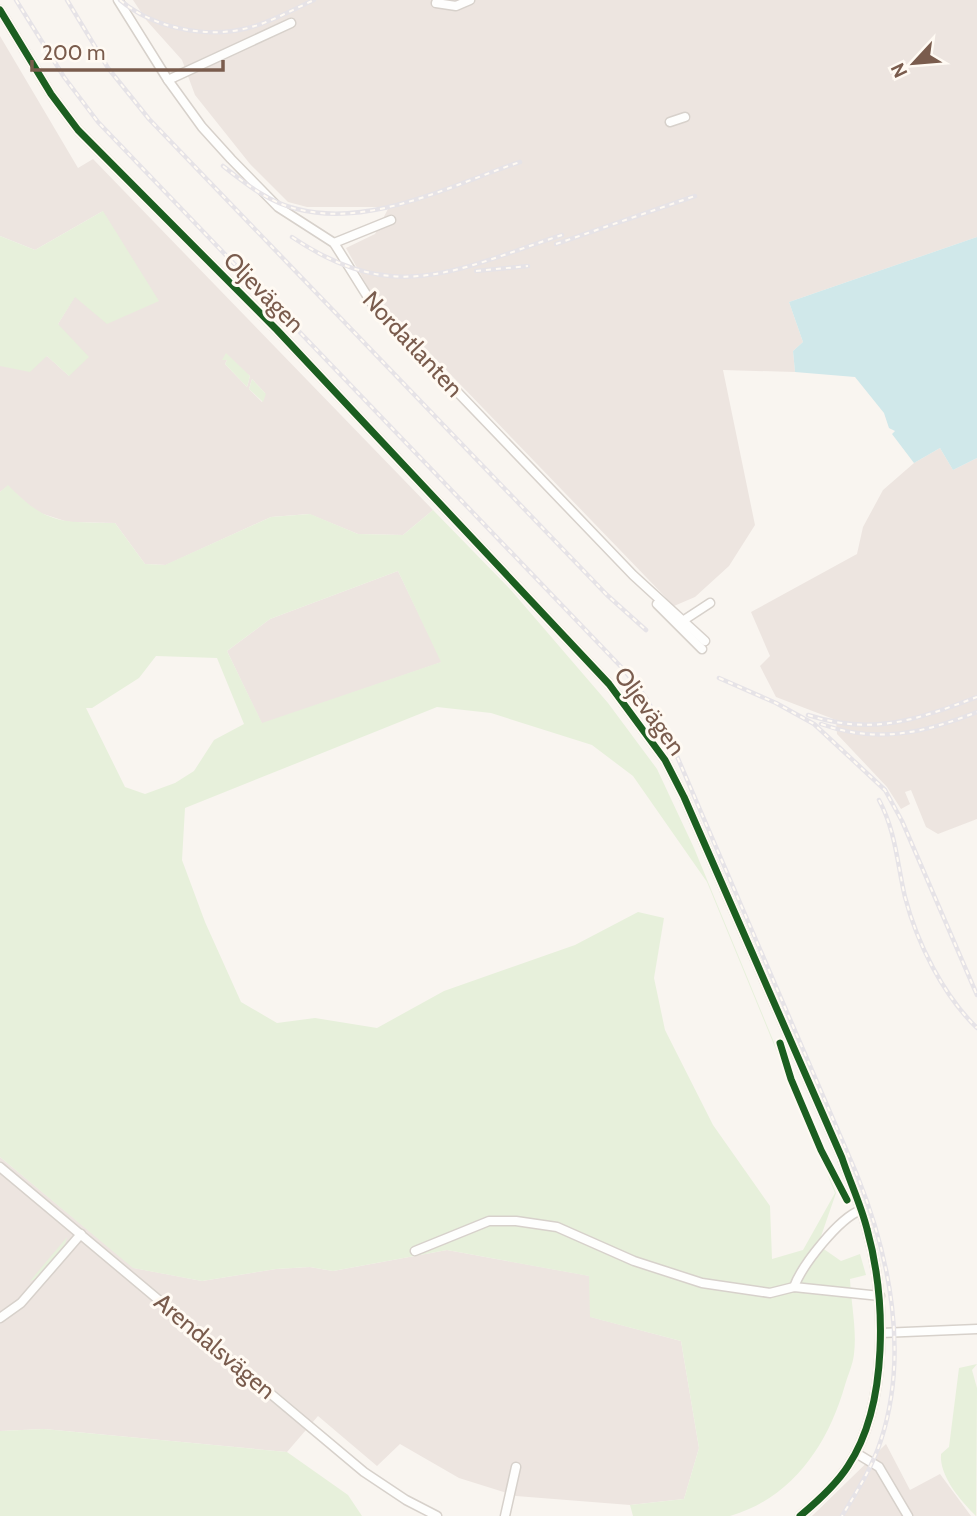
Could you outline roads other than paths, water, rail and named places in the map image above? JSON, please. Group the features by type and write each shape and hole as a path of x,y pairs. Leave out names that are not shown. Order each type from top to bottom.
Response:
{"street":[{"name":"Nordatlanten","path":"118,0 168,80 202,127 284,212 334,243 371,302 633,575 704,645"},
{"path":"444,3 458,0"},
{"path":"444,3 456,6 470,0"},
{"name":"Oljevägen","path":"0,10 51,94 78,130 276,330 609,684 644,730 684,797 842,1158 868,1231 880,1296 881,1333 875,1392 856,1453 828,1491 800,1516"},
{"path":"168,80 291,23"},
{"path":"670,122 685,117"},
{"path":"334,243 391,220"},
{"path":"680,622 692,613 712,605"},
{"name":"Arendalsvägen","path":"0,1167 364,1472 406,1500 437,1516"},
{"path":"794,1287 818,1250 852,1213 861,1210"},
{"path":"415,1251 489,1221 516,1221 557,1227 634,1261 702,1283 770,1293 794,1287 869,1297 880,1296"},
{"path":"0,1318 21,1303 81,1234"},
{"path":"881,1333 977,1329"},
{"path":"856,1453 879,1467 908,1516"},
{"path":"505,1516 516,1467"}],"water":[{"path":"977,237 977,458 953,470 940,448 914,463 892,434 895,431 889,428 884,413 855,377 795,372 793,351 803,342 789,302"}],"railway":[{"path":"16,0 64,77 98,122 625,671 646,698 670,740 857,1175 879,1239 892,1306 894,1374 881,1440 864,1479 842,1516"},
{"path":"67,0 108,68 149,119 607,595 646,630"},
{"path":"120,0 133,10 164,24 181,29 215,32 248,28 314,0"},
{"path":"223,166 276,202 297,209 353,213 410,201 520,162"},
{"path":"556,244 695,196"},
{"path":"292,237 329,258 363,271 395,276 426,275 457,269 562,235"},
{"path":"476,271 528,266"},
{"path":"719,678 776,703 814,724 885,790 902,821 977,995"},
{"path":"808,715 831,721 874,725 914,718 977,697"},
{"path":"821,724 862,734 881,735 938,726 977,712"},
{"path":"879,800 893,836 905,897 924,950 942,984 977,1028"}]}
